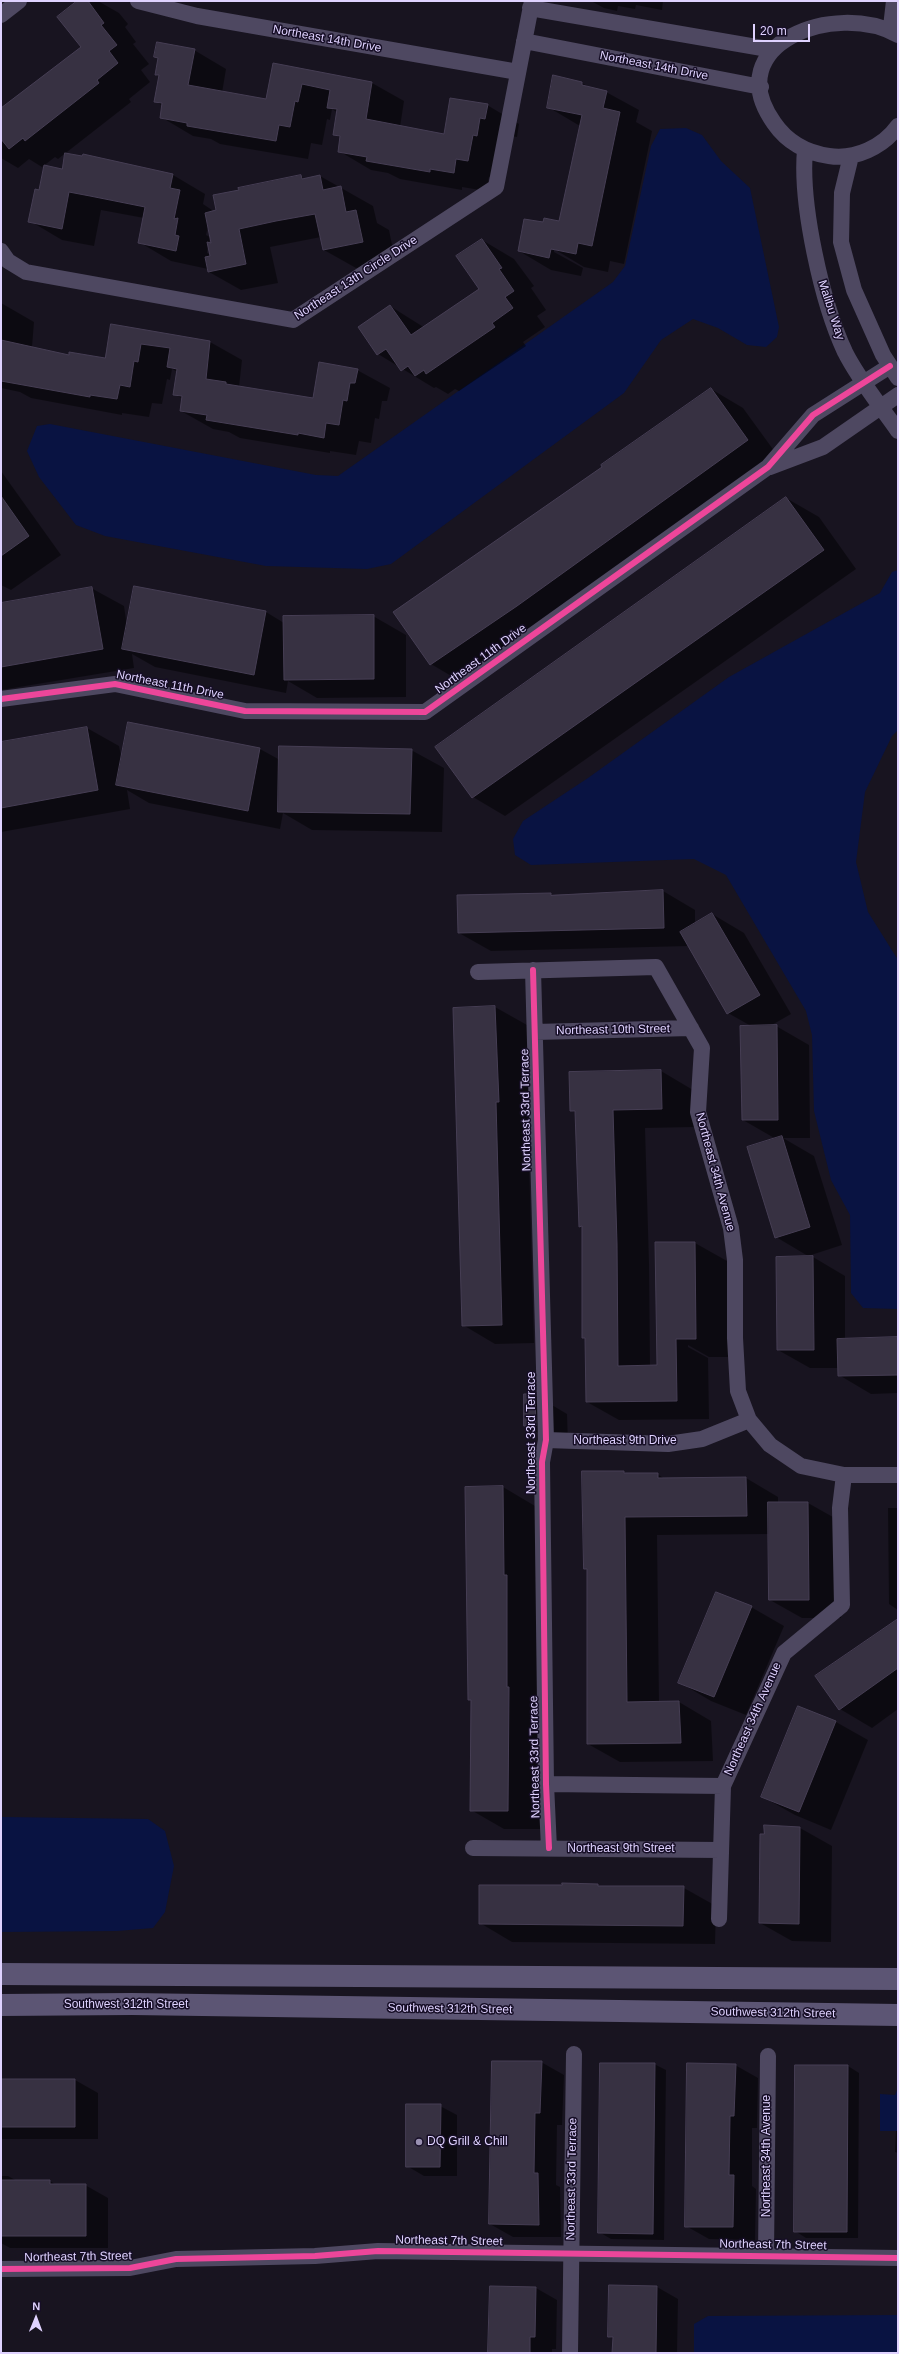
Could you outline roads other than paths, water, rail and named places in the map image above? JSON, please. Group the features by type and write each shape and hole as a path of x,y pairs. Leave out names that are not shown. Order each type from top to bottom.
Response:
{"main road":[{"path":"1,1974 898,1979"},
{"path":"315,2007 317,1998 342,1990 525,1990 557,1977"},
{"name":"Southwest 312th Street","path":"1,2005 315,2007 898,2015"}],"street":[{"path":"1,15 19,1"},
{"name":"Northeast 14th Drive","path":"138,1 197,16 518,72"},
{"path":"894,1 894,31"},
{"path":"531,4 768,49"},
{"name":"Northeast 13th Circle Drive","path":"1,252 8,261 26,272 293,320 496,187 531,4"},
{"path":"859,9 873,14 894,31"},
{"path":"790,21 775,36 768,49 760,74 764,103 770,118 779,131 791,142 805,150 835,157 851,156 867,151 881,143 898,126"},
{"name":"Northeast 14th Drive","path":"524,41 761,87"},
{"name":"Malibu Way","path":"805,150 803,169 806,201 824,291 845,352 863,382 898,431"},
{"path":"851,156 842,193 841,242 854,290 894,372"},
{"name":"Northeast 11th Drive","path":"1,699 115,684 246,710 425,712 768,467 813,415 863,382 894,372"},
{"name":"Northeast 11th Drive","path":"768,467 823,447 898,395"},
{"name":"Northeast 34th Avenue","path":"478,972 656,967 702,1048 698,1112 731,1228 735,1260 735,1338 738,1391 748,1420"},
{"name":"Northeast 33rd Terrace","path":"533,970 546,1440 542,1462 546,1784 549,1848"},
{"name":"Northeast 10th Street","path":"535,1032 692,1028"},
{"path":"748,1420 770,1445 801,1466 844,1475 898,1475"},
{"name":"Northeast 9th Drive","path":"546,1440 668,1444 702,1439 748,1420"},
{"name":"Northeast 34th Avenue","path":"719,1919 723,1786 784,1653 842,1604 840,1508 844,1475"},
{"path":"546,1784 723,1786"},
{"name":"Northeast 9th Street","path":"473,1848 721,1850"},
{"name":"Northeast 33rd Terrace","path":"570,2353 574,2054"},
{"name":"Northeast 34th Avenue","path":"766,2256 768,2056"},
{"name":"Northeast 7th Street","path":"1,2269 130,2268 176,2259 315,2256 378,2251 898,2258"}],"place":[{"name":"DQ Grill & Chill","path":"419,2142"}]}
